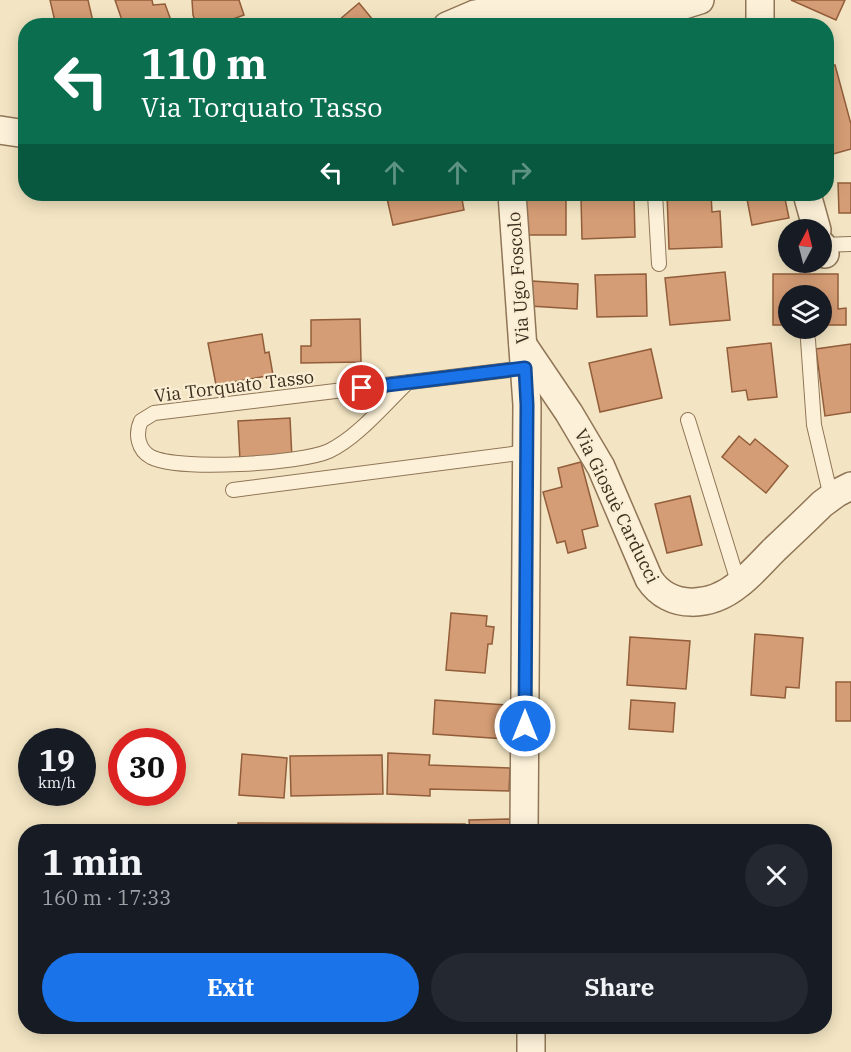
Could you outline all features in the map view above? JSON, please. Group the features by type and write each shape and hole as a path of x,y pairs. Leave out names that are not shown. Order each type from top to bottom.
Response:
{"street":[{"path":"466,18 475,14 508,12 651,11 670,9 700,0"},
{"path":"760,0 760,18"},
{"path":"0,130 18,133"},
{"name":"Via Ugo Foscolo","path":"513,201 527,405 524,824"},
{"path":"809,201 815,219"},
{"name":"Via Giosuè Carducci","path":"524,356 569,412 602,467 641,563 654,585 664,595 676,601 685,603 710,600 739,585 841,491"},
{"path":"531,1034 531,1052"}],"lane":[{"path":"655,201 659,264"},
{"path":"832,243 851,244"},
{"path":"808,340 814,424 841,491"},
{"name":"Via Torquato Tasso","path":"408,382 346,441 329,451 314,456 237,465 193,464 153,458 143,449 138,439 141,421 154,413 408,382 524,356"},
{"path":"688,420 739,585"},
{"path":"233,490 527,452"}],"building":[{"path":"50,0 88,0 92,18 54,18"},
{"path":"115,0 152,0 153,5 165,4 170,18 121,18"},
{"path":"192,0 239,0 244,15 236,18 194,18"},
{"path":"791,0 845,0 836,20"},
{"path":"359,3 371,18 341,18"},
{"path":"834,65 851,124 851,149 834,154"},
{"path":"838,183 851,183 851,213 839,213"},
{"path":"388,201 462,201 464,210 393,225"},
{"path":"524,201 566,201 566,235 524,235"},
{"path":"581,201 634,201 635,237 582,239"},
{"path":"667,201 711,201 712,212 720,211 722,247 669,249"},
{"path":"747,201 785,201 789,218 752,225"},
{"path":"725,272 730,320 670,325 665,278"},
{"path":"646,274 647,316 597,317 595,275"},
{"path":"773,274 838,274 838,309 846,308 846,325 832,325 832,285 778,285 778,325 773,325"},
{"path":"532,281 578,284 577,309 530,306"},
{"path":"360,319 361,362 301,363 301,346 311,346 311,320"},
{"path":"262,334 265,353 269,352 273,375 216,385 208,343"},
{"path":"771,343 777,397 748,400 746,390 732,392 727,348"},
{"path":"851,344 851,412 825,416 816,349"},
{"path":"651,349 662,398 600,412 589,363"},
{"path":"290,418 292,459 240,461 238,421"},
{"path":"739,436 750,445 755,439 788,466 766,493 722,457"},
{"path":"581,462 598,526 582,530 586,548 568,553 565,541 557,543 543,492 562,487 558,468"},
{"path":"690,496 702,545 667,553 655,504"},
{"path":"451,613 487,616 486,626 494,627 492,644 488,644 485,673 446,670"},
{"path":"755,634 803,638 799,688 786,687 785,698 751,695"},
{"path":"630,637 690,641 686,689 627,685"},
{"path":"836,682 851,682 851,721 836,721"},
{"path":"435,700 506,705 505,723 523,724 522,740 433,734"},
{"path":"631,700 675,703 673,732 629,729"},
{"path":"388,753 430,755 429,765 510,768 509,791 430,789 430,796 387,794"},
{"path":"242,754 287,758 284,798 239,795"},
{"path":"382,755 383,794 291,796 290,756"},
{"path":"510,819 510,824 469,824 469,820"},
{"path":"238,823 465,824 238,824"}],"route":[{"path":"362,388 525,368 527,405 525,726"}]}
